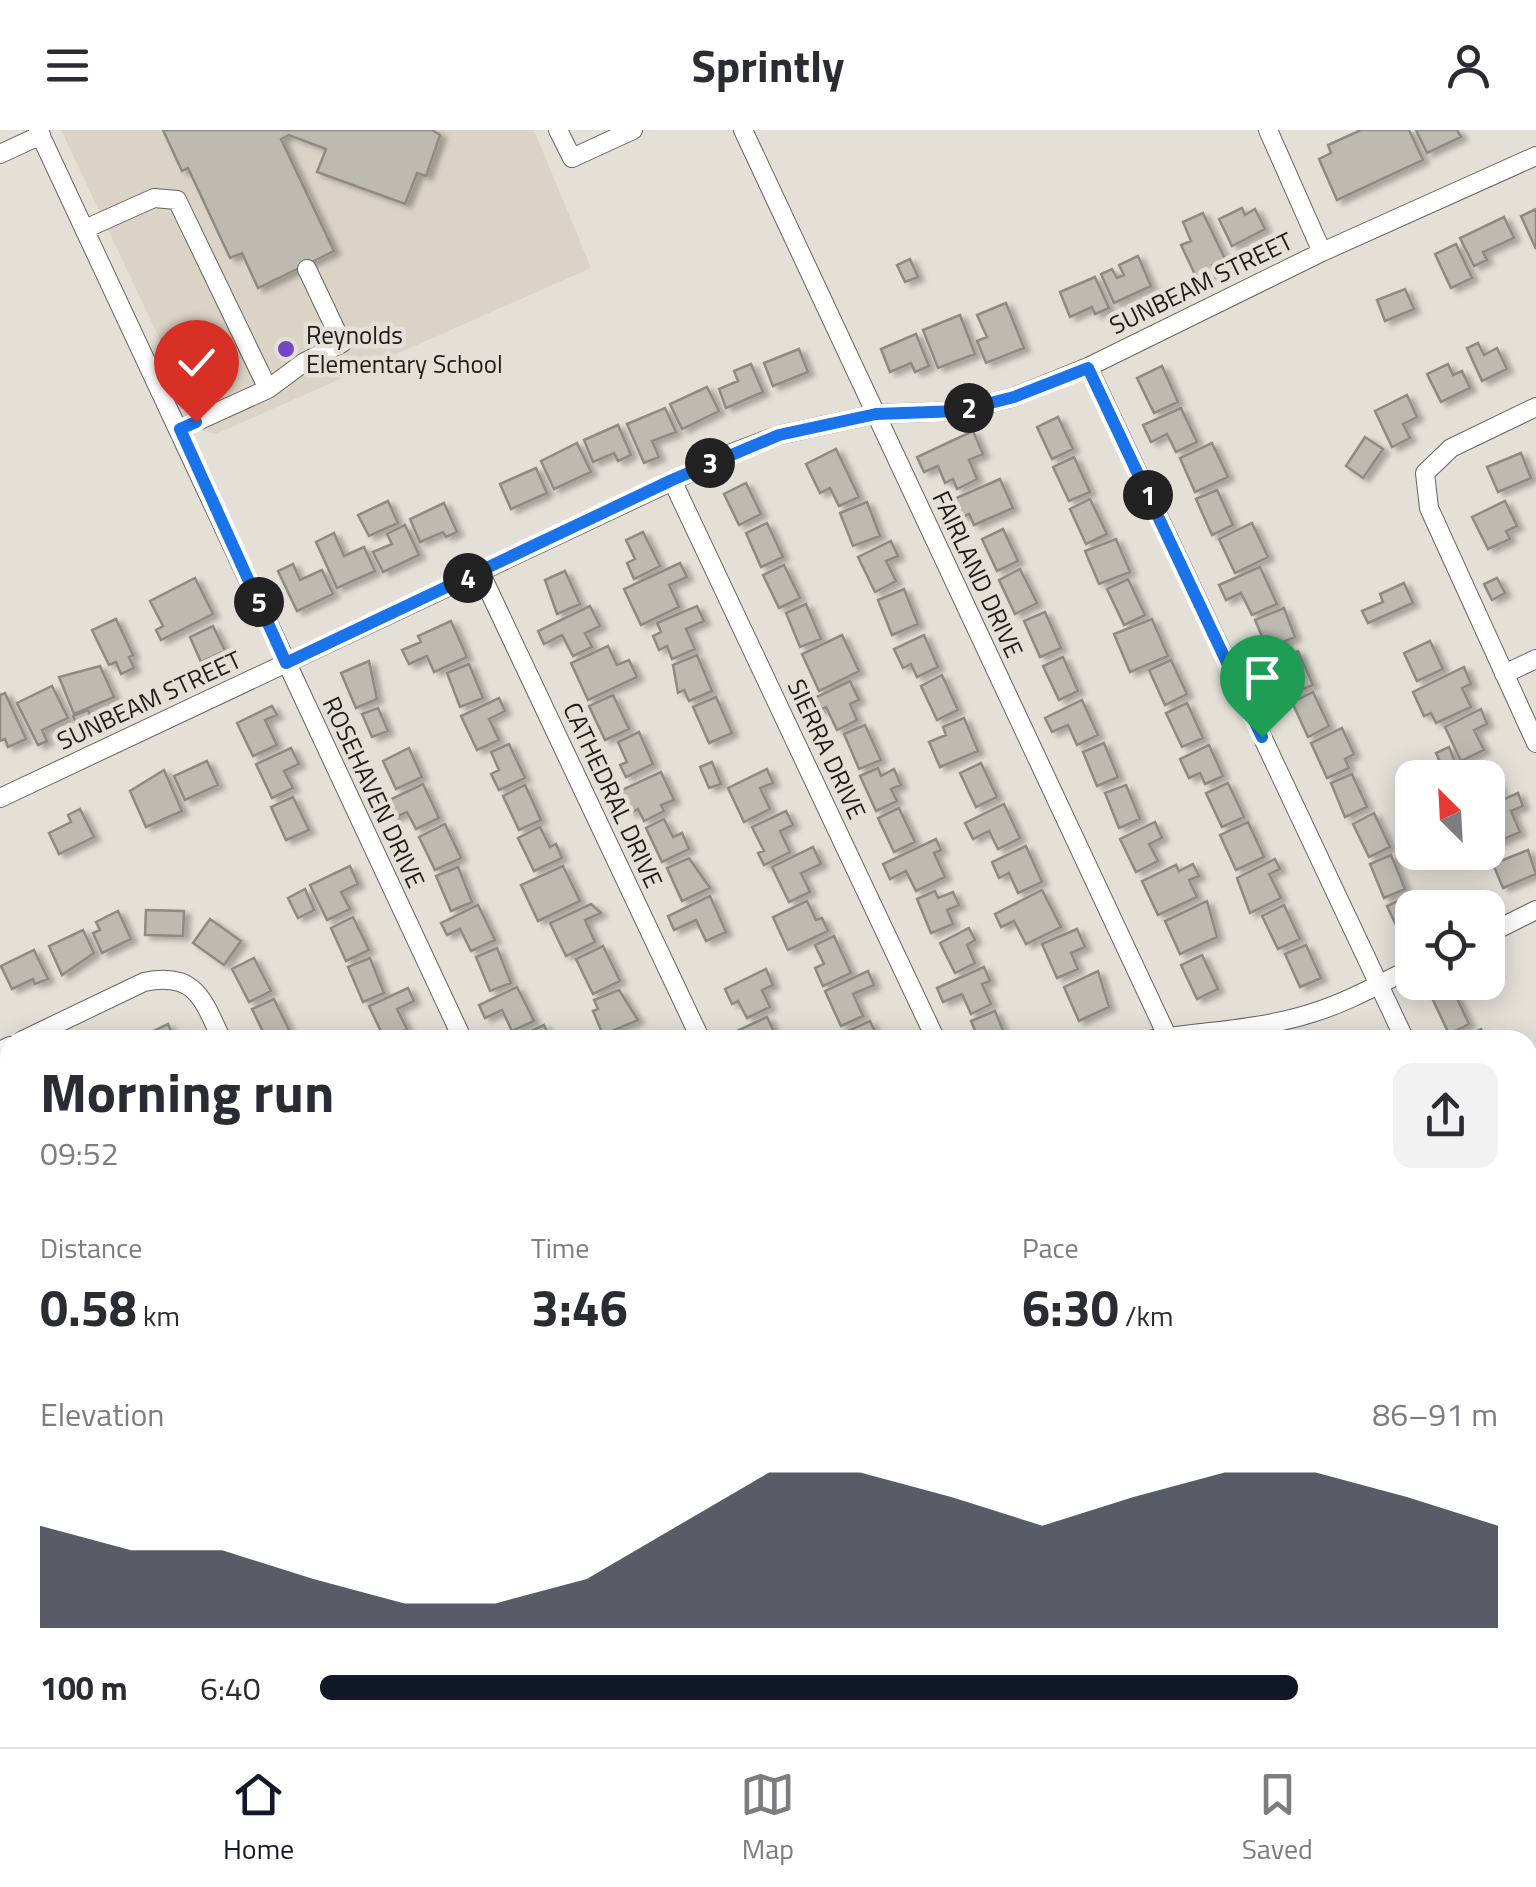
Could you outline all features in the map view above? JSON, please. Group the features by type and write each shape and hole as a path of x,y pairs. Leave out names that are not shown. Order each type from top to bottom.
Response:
{"street":[{"path":"558,130 572,158 633,130"},
{"name":"FAIRLAND DRIVE","path":"743,130 1165,1030"},
{"path":"1268,130 1322,252"},
{"path":"0,154 40,132"},
{"name":"ROSEHAVEN DRIVE","path":"40,132 458,1030"},
{"name":"SUNBEAM STREET","path":"0,798 672,480 779,435 876,414 959,411 1014,397 1088,368 1322,252 1536,156"},
{"path":"86,229 160,196 177,200 268,389"},
{"path":"180,429 268,389 302,362 342,343 307,269"},
{"path":"1088,368 1399,1030"},
{"path":"1536,408 1451,448 1424,473 1429,508 1536,743"},
{"name":"SIERRA DRIVE","path":"672,480 931,1030"},
{"name":"CATHEDRAL DRIVE","path":"480,572 696,1030"},
{"path":"1504,674 1536,659"},
{"path":"1505,926 1536,910"},
{"path":"1224,1030 1280,1022 1364,994 1395,976"},
{"path":"44,1030 144,982 179,980 200,996 217,1030"}],"shaded area":[{"name":"Reynolds Elementary School","path":"61,130 534,130 591,268 216,434 203,431"}],"building":[{"name":"Reynolds Elementary School","path":"163,130 432,130 440,135 426,176 417,173 405,204 317,172 326,149 289,135 281,139 334,251 258,288 242,253 230,258 188,168 182,171"},
{"path":"1361,130 1409,130 1423,160 1337,200 1319,159 1331,153 1328,145"},
{"path":"1416,130 1457,130 1461,137 1427,153"},
{"path":"1242,208 1245,215 1255,209 1265,229 1232,246 1219,219"},
{"path":"1536,209 1536,249 1521,216"},
{"path":"1203,213 1225,259 1212,265 1216,272 1198,281 1181,245 1191,241 1183,222"},
{"path":"1504,217 1514,238 1483,252 1487,260 1474,266 1460,238"},
{"path":"1456,244 1472,278 1451,288 1435,254"},
{"path":"1138,256 1151,286 1114,303 1101,274 1112,269 1117,278 1124,275 1119,265"},
{"path":"910,259 918,277 905,282 897,265"},
{"path":"1095,277 1109,308 1095,314 1092,307 1070,317 1060,292"},
{"path":"1405,289 1414,309 1385,321 1377,300"},
{"path":"1006,303 1024,348 986,363 977,341 987,337 977,315"},
{"path":"960,315 975,354 938,368 923,330"},
{"path":"916,334 929,366 915,372 911,363 890,372 881,349"},
{"path":"1478,343 1484,355 1497,348 1507,369 1482,381 1467,348"},
{"path":"799,349 808,372 773,386 764,363"},
{"path":"751,364 763,392 726,408 719,389 738,381 734,371"},
{"path":"1448,364 1453,375 1462,371 1470,388 1441,402 1427,374"},
{"path":"1162,366 1178,402 1154,413 1137,378"},
{"path":"707,387 719,411 682,429 670,404"},
{"path":"1407,395 1417,417 1403,424 1410,438 1392,447 1375,411"},
{"path":"665,408 676,432 652,441 659,457 644,463 627,424"},
{"path":"1181,408 1197,442 1176,452 1167,434 1151,442 1143,425"},
{"path":"1058,417 1073,449 1052,459 1037,427"},
{"path":"618,425 631,455 618,461 614,453 593,462 584,440"},
{"path":"973,431 983,454 969,460 977,479 957,489 953,479 945,483 938,466 924,472 917,457"},
{"path":"1365,437 1383,449 1363,478 1346,466"},
{"path":"577,443 591,472 554,489 541,461"},
{"path":"1212,443 1228,477 1195,492 1180,458"},
{"path":"836,449 859,497 839,506 830,488 820,493 806,464"},
{"path":"1521,453 1531,478 1498,492 1487,467"},
{"path":"1074,457 1090,492 1069,501 1053,467"},
{"path":"536,468 547,493 511,509 500,484"},
{"path":"1000,479 1013,508 974,525 969,514 962,517 954,499"},
{"path":"746,483 761,514 739,525 724,494"},
{"path":"1217,490 1233,525 1212,535 1196,499"},
{"path":"1090,499 1107,534 1086,544 1070,509"},
{"path":"388,501 398,523 369,536 358,515"},
{"path":"1505,501 1517,526 1506,531 1510,539 1488,549 1472,517"},
{"path":"867,502 880,536 853,546 840,513"},
{"path":"444,503 457,532 446,537 443,532 420,542 410,519"},
{"path":"767,523 783,557 761,567 746,533"},
{"path":"1252,523 1268,557 1235,573 1219,539"},
{"path":"405,525 419,555 383,572 373,552 392,544 387,534"},
{"path":"1003,529 1018,561 997,571 982,539"},
{"path":"643,532 660,566 634,579 627,563 635,559 626,540"},
{"path":"334,533 344,556 364,547 375,571 337,588 316,542"},
{"path":"1116,539 1130,572 1099,584 1085,551"},
{"path":"891,541 898,556 886,561 896,581 875,592 858,557"},
{"path":"680,563 687,577 669,585 679,607 641,625 624,589"},
{"path":"293,564 300,580 322,570 333,594 297,611 278,571"},
{"path":"784,565 800,598 779,608 763,575"},
{"path":"1260,567 1277,604 1252,615 1241,593 1226,600 1219,585"},
{"path":"1020,569 1037,603 1015,614 999,580"},
{"path":"565,571 580,604 557,614 545,580"},
{"path":"195,578 213,614 161,640 156,630 163,626 150,601"},
{"path":"1497,578 1505,593 1492,600 1484,584"},
{"path":"1128,579 1145,615 1124,625 1107,589"},
{"path":"1404,583 1413,603 1368,623 1362,611 1383,602 1380,594"},
{"path":"904,589 918,624 892,635 878,600"},
{"path":"806,604 821,639 800,647 786,613"},
{"path":"590,606 600,626 585,633 592,647 573,656 562,635 544,644 538,631"},
{"path":"697,606 704,621 686,629 695,649 672,659 667,646 659,650 653,636 661,632 657,623"},
{"path":"1284,608 1295,637 1283,642 1286,649 1270,655 1255,620"},
{"path":"1045,612 1061,648 1040,657 1024,621"},
{"path":"116,619 133,655 129,657 134,668 121,674 116,662 109,665 92,630"},
{"path":"1152,619 1168,656 1130,672 1114,634"},
{"path":"451,621 467,657 434,672 427,656 409,664 402,650 421,642 418,636"},
{"path":"213,626 225,651 201,662 190,637"},
{"path":"842,635 859,671 819,691 802,654"},
{"path":"924,635 938,667 917,677 911,664 903,668 894,649"},
{"path":"1430,641 1443,669 1417,681 1404,653"},
{"path":"608,646 617,665 629,660 637,677 588,700 571,663"},
{"path":"1298,651 1313,685 1290,694 1276,660"},
{"path":"697,655 712,691 689,701 684,690 678,693 673,665"},
{"path":"1063,657 1078,691 1059,700 1043,666"},
{"path":"1171,660 1187,694 1165,705 1149,670"},
{"path":"369,661 377,699 356,708 341,673"},
{"path":"469,664 483,698 460,707 447,673"},
{"path":"100,666 114,697 74,714 59,677"},
{"path":"1464,667 1471,684 1462,688 1471,707 1436,723 1431,713 1424,716 1413,692"},
{"path":"942,675 958,710 937,720 921,686"},
{"path":"850,681 859,700 850,704 857,720 837,730 826,707 807,716 802,704"},
{"path":"52,686 68,718 42,730 47,741 38,745 17,703"},
{"path":"1313,692 1329,726 1308,737 1292,702"},
{"path":"5,693 26,739 8,747 5,739 0,741 0,695"},
{"path":"613,695 629,729 605,740 589,706"},
{"path":"716,697 732,733 709,743 693,707"},
{"path":"499,698 505,711 489,719 499,740 477,750 461,716"},
{"path":"1082,700 1098,735 1077,745 1068,725 1052,732 1045,718"},
{"path":"1187,703 1203,738 1182,747 1166,713"},
{"path":"272,706 277,715 265,720 277,745 253,756 237,723"},
{"path":"378,708 388,731 372,737 362,714"},
{"path":"1481,709 1487,724 1474,730 1484,750 1461,760 1445,727"},
{"path":"88,710 95,726 80,732 73,716"},
{"path":"964,718 978,751 940,767 929,742 946,735 943,727"},
{"path":"865,725 881,760 859,769 844,734"},
{"path":"1342,728 1354,754 1345,759 1349,768 1327,778 1311,743"},
{"path":"639,732 653,764 626,777 620,765 627,762 618,742"},
{"path":"1104,743 1118,777 1097,786 1083,752"},
{"path":"509,744 525,778 499,790 491,774 499,770 491,752"},
{"path":"1209,745 1223,776 1205,784 1200,773 1189,778 1180,759"},
{"path":"1449,747 1454,760 1439,760 1436,753"},
{"path":"291,748 299,764 284,771 293,788 272,798 256,764"},
{"path":"409,748 422,777 396,789 383,761"},
{"path":"207,761 218,785 185,800 174,776"},
{"path":"712,762 721,784 709,788 700,767"},
{"path":"981,763 997,797 976,807 960,773"},
{"path":"878,768 881,776 894,769 901,785 891,789 897,801 876,811 860,776"},
{"path":"767,769 773,783 760,788 770,809 744,822 728,788"},
{"path":"164,770 182,811 146,827 130,791"},
{"path":"661,772 674,800 661,805 664,811 644,821 638,809 631,813 625,802 618,805 613,794"},
{"path":"1352,774 1367,807 1345,817 1331,783"},
{"path":"1228,783 1244,817 1222,827 1206,793"},
{"path":"423,784 439,818 416,829 407,812 391,819 383,803"},
{"path":"525,785 541,820 519,830 503,796"},
{"path":"1126,785 1140,819 1119,828 1105,793"},
{"path":"1518,793 1523,806 1511,811 1520,832 1505,839 1505,799"},
{"path":"293,797 309,830 286,840 271,807"},
{"path":"1004,804 1020,838 998,849 989,831 973,839 965,823"},
{"path":"899,808 915,842 894,852 878,818"},
{"path":"80,809 94,837 59,854 49,833 71,822 68,815"},
{"path":"786,811 793,825 780,831 790,852 764,865 758,853 764,851 752,827"},
{"path":"1374,813 1390,847 1369,857 1353,824"},
{"path":"664,819 673,837 682,833 689,849 662,862 646,828"},
{"path":"1155,822 1162,838 1149,844 1158,861 1136,872 1120,839"},
{"path":"1248,822 1264,857 1236,870 1220,835"},
{"path":"445,824 461,858 435,870 419,837"},
{"path":"540,827 550,847 556,844 562,858 534,871 518,838"},
{"path":"936,839 941,850 934,853 945,877 916,891 906,871 890,879 883,864"},
{"path":"1026,846 1042,882 1018,893 1009,873 999,878 992,862"},
{"path":"813,847 821,864 801,873 810,892 789,902 772,867"},
{"path":"1528,850 1536,874 1503,888 1496,870 1505,870 1505,859"},
{"path":"1391,855 1405,889 1395,890 1384,898 1370,864"},
{"path":"689,858 710,888 682,901 667,868"},
{"path":"1275,859 1280,869 1269,874 1281,898 1250,913 1237,878"},
{"path":"1193,864 1199,876 1189,880 1197,897 1158,915 1142,881 1176,865 1179,871"},
{"path":"350,866 358,884 341,892 350,909 327,920 310,885"},
{"path":"563,866 580,901 538,921 521,885"},
{"path":"458,867 472,902 451,911 436,876"},
{"path":"305,889 314,910 298,918 288,898"},
{"path":"1042,890 1061,927 1026,944 1014,921 1001,927 995,914"},
{"path":"935,891 938,898 953,892 959,905 947,910 953,924 931,933 917,899"},
{"path":"710,896 726,932 706,941 696,920 674,930 668,916"},
{"path":"807,901 816,920 822,918 828,931 788,950 773,917"},
{"path":"1207,901 1217,937 1180,954 1165,921"},
{"path":"1395,902 1395,923 1387,906"},
{"path":"591,904 601,913 585,920 595,942 566,956 550,923"},
{"path":"478,905 495,940 471,951 460,929 447,935 441,923"},
{"path":"1284,905 1300,939 1278,949 1262,916"},
{"path":"146,910 184,911 183,936 145,935"},
{"path":"118,911 131,939 102,953 93,933 100,930 96,922"},
{"path":"353,917 369,950 346,961 331,928"},
{"path":"210,919 241,941 224,965 193,943"},
{"path":"969,928 975,940 967,945 975,963 955,973 940,943"},
{"path":"1077,929 1085,947 1071,953 1078,969 1057,978 1042,944"},
{"path":"83,930 94,953 62,975 49,946"},
{"path":"834,936 851,973 823,986 815,968 824,964 815,945"},
{"path":"1306,945 1321,978 1300,987 1285,954"},
{"path":"603,946 620,981 593,994 576,959"},
{"path":"497,948 511,983 490,991 476,957"},
{"path":"34,950 48,979 35,984 33,979 12,989 1,966"},
{"path":"1202,955 1218,989 1197,999 1181,965"},
{"path":"254,958 271,991 249,1002 232,969"},
{"path":"370,958 384,993 363,1002 348,967"},
{"path":"984,967 990,981 982,984 991,1004 971,1014 962,994 943,1002 937,988"},
{"path":"766,969 773,985 762,990 770,1007 747,1018 738,1001 732,1004 725,989"},
{"path":"868,971 874,985 853,994 863,1016 841,1026 825,991"},
{"path":"1098,971 1109,1007 1079,1021 1064,987"},
{"path":"517,987 534,1021 512,1030 502,1010 485,1018 479,1005"},
{"path":"408,988 414,1001 397,1009 405,1030 380,1030 369,1006"},
{"path":"619,990 638,1020 615,1030 601,1030 593,1011 598,1009 594,1000"},
{"path":"274,999 289,1030 262,1030 252,1009"},
{"path":"1433,1000 1458,1000 1469,1024 1447,1030"},
{"path":"995,1011 1003,1030 975,1030 971,1021"},
{"path":"767,1017 773,1030 739,1030"},
{"path":"870,1021 874,1030 850,1030"}],"place":[{"name":"Reynolds Elementary School","path":"286,349"}],"route":[{"path":"196,422 180,429 286,663 672,480 779,435 876,414 910,416 959,411 1014,397 1088,368 1262,737"}]}
